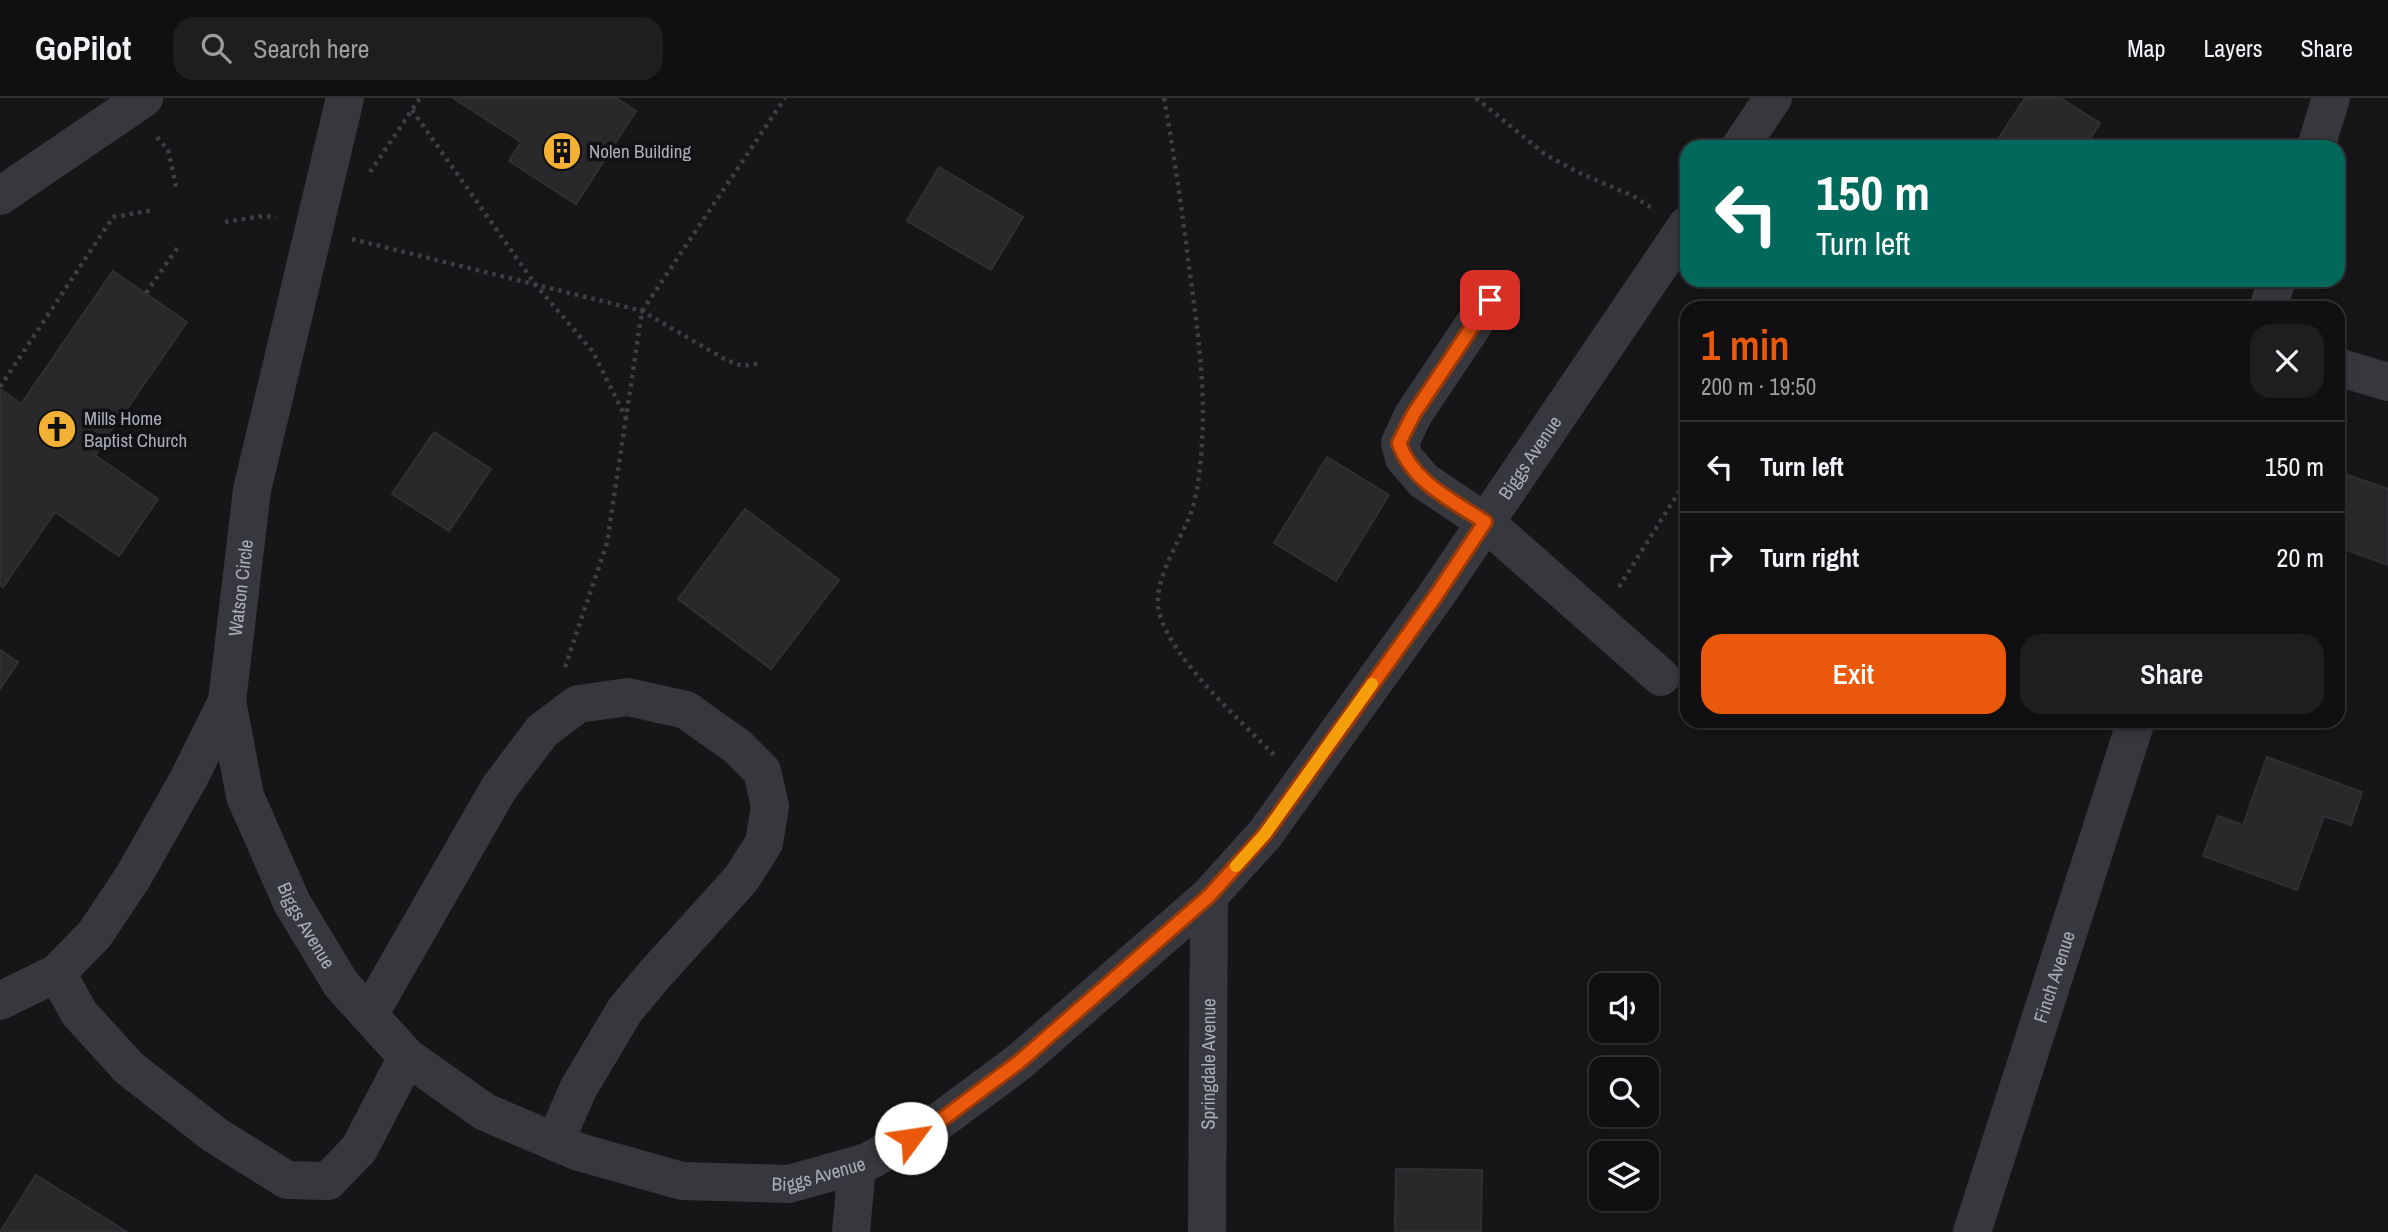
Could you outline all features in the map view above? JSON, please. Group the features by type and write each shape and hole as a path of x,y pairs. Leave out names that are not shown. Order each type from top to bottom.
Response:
{"street":[{"path":"0,196 144,98"},
{"name":"Watson Circle","path":"0,1001 57,973 95,934 133,877 189,778 227,701 252,490 345,98"},
{"path":"1745,140 1773,98"},
{"path":"2318,140 2331,98"},
{"name":"Biggs Avenue","path":"227,701 245,796 292,903 341,984 407,1057 485,1112 579,1152 682,1181 789,1184 867,1162 933,1126 1019,1062 1209,896 1265,834 1485,522 1680,236"},
{"path":"1490,300 1413,415 1399,443 1404,458 1424,481 1485,522 1661,677"},
{"path":"2345,369 2388,382"},
{"path":"369,1015 499,788 542,731 578,704 628,697 686,710 738,747 762,771 770,806 764,843 741,879 625,1010 578,1089 555,1142"},
{"name":"Finch Avenue","path":"1972,1232 2134,728"},
{"name":"Springdale Avenue","path":"1207,1232 1209,896"},
{"path":"57,973 79,1013 129,1068 215,1135 287,1180 328,1181 359,1149 407,1057"},
{"path":"850,1232 857,1165"}],"path":[{"path":"564,671 607,543 642,312 785,98"},
{"path":"1164,98 1200,342 1204,395 1200,467 1191,514 1162,576 1158,610 1173,645 1226,706 1302,782"},
{"path":"1476,98 1546,155 1633,196 1680,223"},
{"path":"412,110 536,284 593,352 626,419"},
{"path":"0,387 113,217 153,210"},
{"path":"225,222 264,216 289,219 313,229 642,312 726,360 742,366 762,363"},
{"path":"146,293 178,247"},
{"path":"1599,621 1680,490"}],"building":[{"name":"Nolen Building","path":"453,98 616,98 636,111 576,204 509,161 521,142"},
{"path":"2025,98 2060,98 2100,123 2089,140 1998,140"},
{"path":"939,167 1023,217 991,270 907,221"},
{"name":"Mills Home Baptist Church","path":"113,271 187,322 95,455 158,499 119,556 55,512 3,587 0,585 0,389 21,404"},
{"path":"434,432 491,469 449,531 392,494"},
{"path":"1327,457 1389,495 1336,581 1274,543"},
{"path":"2348,475 2388,489 2388,565 2345,550 2345,483"},
{"path":"745,509 839,580 771,669 678,599"},
{"path":"0,650 18,662 0,689"},
{"path":"2267,757 2362,792 2351,825 2324,816 2297,890 2203,856 2218,816 2243,825"},
{"path":"1396,1169 1482,1170 1481,1232 1395,1232"},
{"path":"36,1175 127,1232 0,1232"}],"slow traffic":[{"path":"1236,866 1265,834 1372,684"}],"place":[{"name":"Nolen Building","path":"562,151"},
{"name":"Mills Home Baptist Church","path":"57,429"}],"route":[{"path":"911,1138 933,1126 1019,1062 1209,896 1265,834 1435,597 1485,522 1424,481 1404,458 1399,443 1413,415 1490,300"}]}
